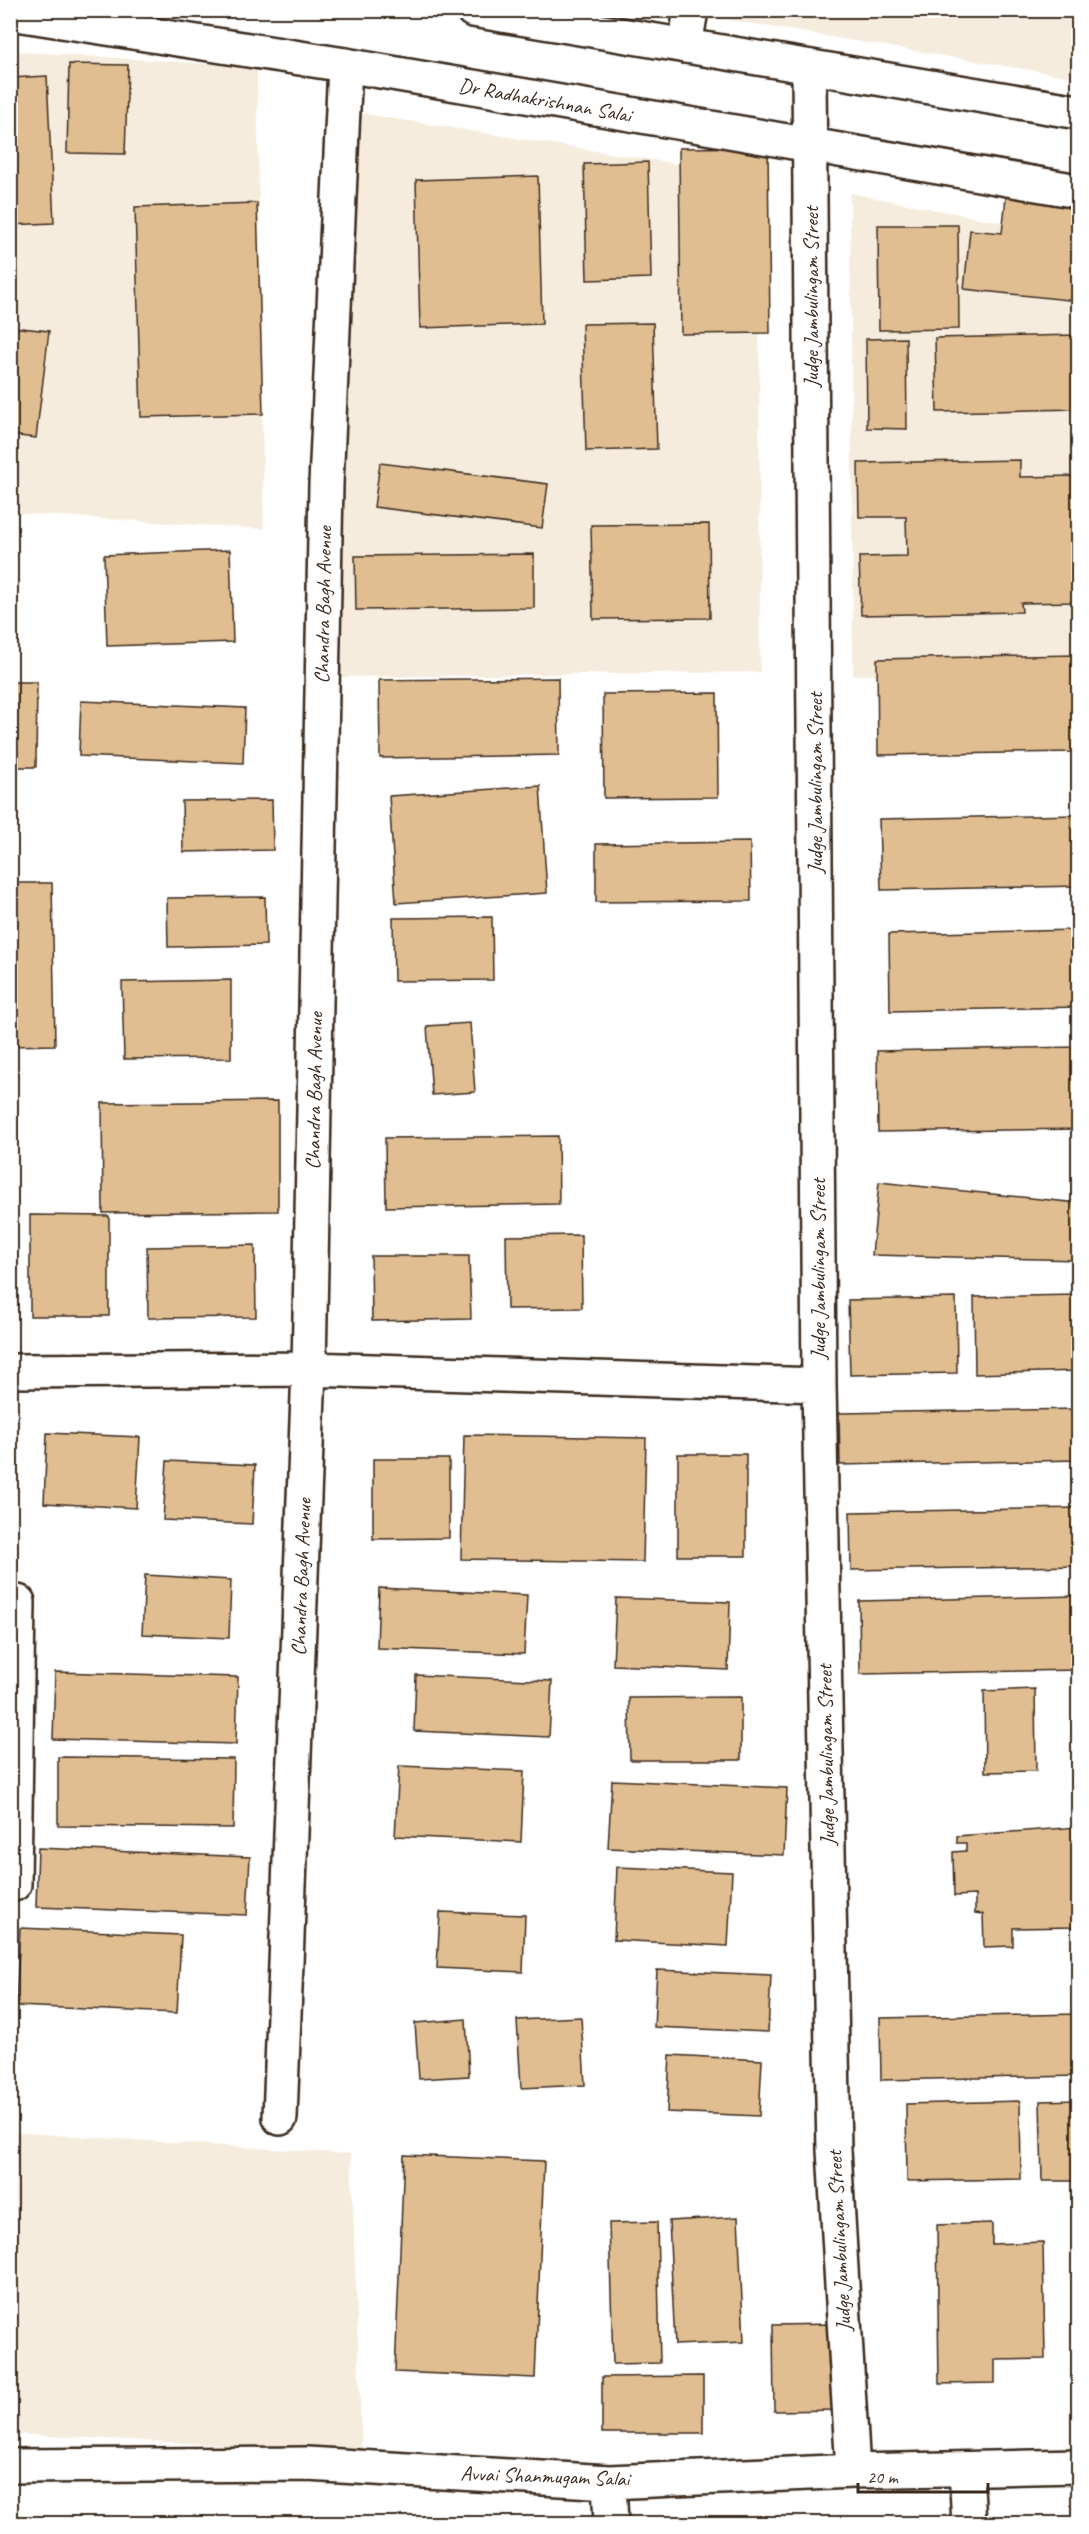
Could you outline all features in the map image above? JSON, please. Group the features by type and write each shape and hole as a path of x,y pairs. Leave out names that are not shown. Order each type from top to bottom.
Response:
{"street":[{"path":"685,46 691,10"},
{"path":"484,11 1078,112"},
{"name":"Dr Radhakrishnan Salai","path":"10,13 345,65 1078,191"},
{"name":"Chandra Bagh Avenue","path":"280,2118 309,1369 326,484 345,65"},
{"name":"Judge Jambulingam Street","path":"809,67 819,1385 834,2150 853,2471"},
{"path":"10,1371 309,1369 819,1385"},
{"path":"10,1601 18,1602 13,1747 14,1884 10,1884"},
{"name":"Avvai Shanmugam Salai","path":"10,2466 307,2464 609,2482 853,2471 1078,2466"},
{"path":"966,2469 969,2523"},
{"path":"609,2482 611,2523"}],"shaded area":[{"path":"674,11 1078,11 1078,78"},
{"path":"10,51 257,67 264,529 11,513"},
{"path":"347,111 759,177 760,672 341,677"},
{"path":"850,193 1078,237 1078,676 853,675"},
{"path":"10,2132 351,2154 362,2452 11,2434"}],"building":[{"path":"69,64 128,65 125,154 67,153"},
{"path":"47,76 54,223 10,225 10,78"},
{"path":"768,147 770,333 681,334 679,148"},
{"path":"648,162 651,278 587,280 584,164"},
{"path":"538,176 542,324 420,328 416,180"},
{"path":"1007,189 1078,196 1078,301 964,289 970,230 1002,233"},
{"path":"257,203 263,414 141,417 135,207"},
{"path":"878,225 958,225 959,329 879,330"},
{"path":"10,313 13,313 12,327 49,331 36,438 10,435"},
{"path":"653,323 657,449 586,451 582,324"},
{"path":"1078,335 1078,409 937,412 935,338"},
{"path":"906,338 907,429 867,428 866,339"},
{"path":"1020,460 1020,477 1074,476 1076,602 1021,603 1022,612 861,615 859,557 907,556 906,517 859,517 858,463"},
{"path":"380,463 548,484 542,528 374,507"},
{"path":"709,524 710,618 593,619 591,525"},
{"path":"230,550 233,642 107,646 104,555"},
{"path":"534,554 534,608 356,610 355,556"},
{"path":"1078,655 1078,752 878,755 877,659"},
{"path":"558,678 559,755 380,758 379,680"},
{"path":"10,682 37,682 36,767 10,767"},
{"path":"717,693 718,797 604,798 603,694"},
{"path":"81,701 245,708 243,763 79,756"},
{"path":"540,786 547,893 396,903 389,796"},
{"path":"272,800 273,850 183,852 182,801"},
{"path":"1078,815 1078,886 881,890 879,819"},
{"path":"750,842 751,901 596,902 596,844"},
{"path":"10,883 52,883 55,1045 10,1046"},
{"path":"265,897 266,945 168,947 167,898"},
{"path":"492,917 493,980 394,981 393,918"},
{"path":"1078,930 1078,1007 890,1011 889,934"},
{"path":"231,980 231,1058 124,1059 122,982"},
{"path":"470,1023 475,1092 432,1095 427,1026"},
{"path":"1078,1047 1078,1129 878,1132 877,1051"},
{"path":"278,1101 278,1211 103,1213 102,1103"},
{"path":"558,1136 559,1204 386,1207 385,1138"},
{"path":"879,1182 1078,1203 1078,1260 872,1255"},
{"path":"30,1215 109,1216 109,1316 30,1316"},
{"path":"581,1235 582,1308 507,1309 506,1236"},
{"path":"255,1245 256,1317 148,1318 147,1247"},
{"path":"371,1256 469,1256 471,1319 372,1321"},
{"path":"1078,1295 1078,1371 975,1374 974,1297"},
{"path":"956,1298 957,1373 850,1375 848,1300"},
{"path":"1078,1409 1078,1460 840,1465 839,1413"},
{"path":"47,1433 140,1437 136,1508 44,1503"},
{"path":"464,1435 646,1438 643,1562 461,1559"},
{"path":"678,1454 746,1454 746,1556 678,1556"},
{"path":"373,1459 449,1459 449,1538 373,1539"},
{"path":"167,1461 255,1465 252,1524 163,1520"},
{"path":"1078,1508 1078,1566 851,1570 850,1512"},
{"path":"145,1575 231,1580 229,1638 142,1634"},
{"path":"379,1588 527,1595 524,1654 377,1648"},
{"path":"1078,1596 1078,1670 860,1674 859,1601"},
{"path":"616,1598 730,1602 728,1670 613,1665"},
{"path":"55,1672 238,1677 236,1744 53,1739"},
{"path":"416,1675 552,1681 549,1737 414,1731"},
{"path":"1035,1689 1036,1771 985,1772 984,1691"},
{"path":"741,1697 741,1760 630,1760 629,1698"},
{"path":"58,1757 234,1759 233,1828 58,1826"},
{"path":"399,1766 524,1771 521,1842 395,1836"},
{"path":"612,1780 787,1788 784,1855 608,1848"},
{"path":"1078,1827 1078,1927 1013,1928 1013,1946 984,1947 983,1914 975,1913 975,1895 954,1896 953,1852 966,1851 966,1843 957,1843 957,1836"},
{"path":"38,1848 250,1857 247,1915 36,1907"},
{"path":"617,1867 732,1872 728,1946 614,1940"},
{"path":"440,1912 525,1915 523,1972 437,1968"},
{"path":"20,1928 181,1935 177,2013 16,2006"},
{"path":"657,1970 771,1975 768,2032 654,2027"},
{"path":"1078,2014 1078,2076 881,2080 880,2018"},
{"path":"581,2017 585,2085 521,2088 517,2020"},
{"path":"466,2019 469,2076 419,2079 415,2023"},
{"path":"670,2055 762,2060 759,2116 667,2112"},
{"path":"1078,2100 1078,2181 1042,2181 1040,2101"},
{"path":"1020,2101 1021,2179 907,2181 906,2104"},
{"path":"404,2155 544,2161 535,2378 395,2372"},
{"path":"738,2217 744,2342 675,2345 669,2221"},
{"path":"657,2222 660,2363 613,2364 609,2223"},
{"path":"992,2223 992,2244 1043,2242 1045,2359 995,2360 995,2383 939,2384 937,2225"},
{"path":"837,2324 838,2410 774,2411 773,2325"},
{"path":"703,2376 703,2433 602,2433 602,2377"},
{"path":"1040,2519 1040,2524 992,2524 992,2521"}]}
